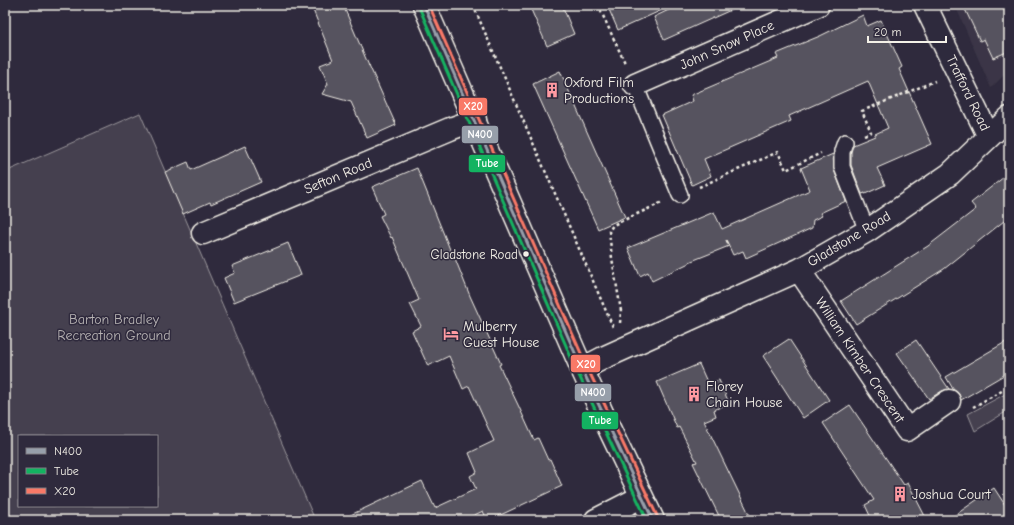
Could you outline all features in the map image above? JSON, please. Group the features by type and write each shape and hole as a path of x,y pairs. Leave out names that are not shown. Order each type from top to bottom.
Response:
{"street":[{"path":"424,5 582,369 652,520"},
{"name":"John Snow Place","path":"634,86 818,5"},
{"name":"Trafford Road","path":"925,5 989,137"},
{"name":"Gladstone Road","path":"582,369 603,358 799,270 867,230 950,174 1009,118"},
{"name":"Sefton Road","path":"203,234 474,120"},
{"name":"William Kimber Crescent","path":"799,270 907,430 949,401"},
{"path":"596,520 641,497"}],"lane":[{"path":"634,86 680,195"},
{"path":"845,142 842,151 842,167 867,230"}],"path":[{"path":"473,5 615,331"},
{"path":"598,5 634,86"},
{"path":"620,328 621,311 609,231 613,225 778,152 786,170 845,142 871,132 862,111 958,72"},
{"path":"949,401 965,411 1009,387"}],"shaded area":[{"path":"955,5 1009,5 1009,78 1004,75 991,88"}],"green space":[{"name":"Barton Bradley Recreation Ground","path":"140,113 315,520 5,520 5,172"},
{"path":"1009,392 1009,410 975,431 968,414"}],"building":[{"path":"311,5 343,5 396,125 367,138 351,102 322,94 328,84 320,65 333,60"},
{"path":"529,5 562,5 574,34 547,46"},
{"path":"607,5 673,5 618,30"},
{"path":"679,5 742,5 664,40 654,17"},
{"path":"963,5 1009,5 1009,51 993,58 984,39 980,41"},
{"path":"863,15 867,26 881,20 902,67 899,69 932,144 877,168 885,185 862,194 851,165 851,152 853,145 875,136 875,134 888,128 868,81 789,116 791,121 704,159 711,176 692,185 662,115 693,101 691,95 778,58 776,54 820,36"},
{"path":"560,71 625,217 598,229 533,84"},
{"path":"245,146 261,182 211,204 210,202 183,214 165,172 188,162 191,170"},
{"path":"833,154 834,170 846,201 820,213 822,216 813,220 812,228 746,258 743,251 733,255 729,246 689,262 652,281 648,272 640,276 628,248 714,212 722,229 810,190 801,168"},
{"path":"417,168 451,252 452,251 470,296 501,364 499,365 534,440 538,438 548,460 550,459 562,486 490,520 487,520 483,511 464,520 340,520 422,481 435,508 476,489 470,476 477,472 469,453 494,441 469,386 463,389 449,356 428,366 412,331 421,326 410,304 419,300 392,237 391,238 380,216 384,214 372,187"},
{"path":"1009,173 1009,217 944,269 856,324 841,301 928,246 976,209 971,203"},
{"path":"288,243 301,275 234,302 224,278 235,273 232,266"},
{"path":"789,339 829,400 803,418 763,356"},
{"path":"916,340 949,389 942,391 929,399 897,353"},
{"path":"1009,340 1009,372 961,400 959,394 953,389 946,377"},
{"path":"699,364 708,384 719,380 729,403 714,410 716,416 704,421 752,520 721,520 693,463 697,462 679,427 677,428 657,382"},
{"path":"850,405 904,485 908,483 927,520 872,520 865,505 874,500 823,423"},
{"path":"994,488 1009,511 1009,520 948,520"}],"transit line":[{"name":"N400","path":"424,5 582,369 653,520"},
{"name":"X20","path":"429,5 587,367 658,518"},
{"name":"Tube","path":"419,7 577,371 647,520"}],"place":[{"name":"Oxford Film Productions","path":"552,90"},
{"name":"Gladstone Road","path":"526,254"},
{"name":"Mulberry Guest House","path":"451,334"},
{"name":"Florey Chain House","path":"694,394"},
{"name":"Joshua Court","path":"900,494"}]}
